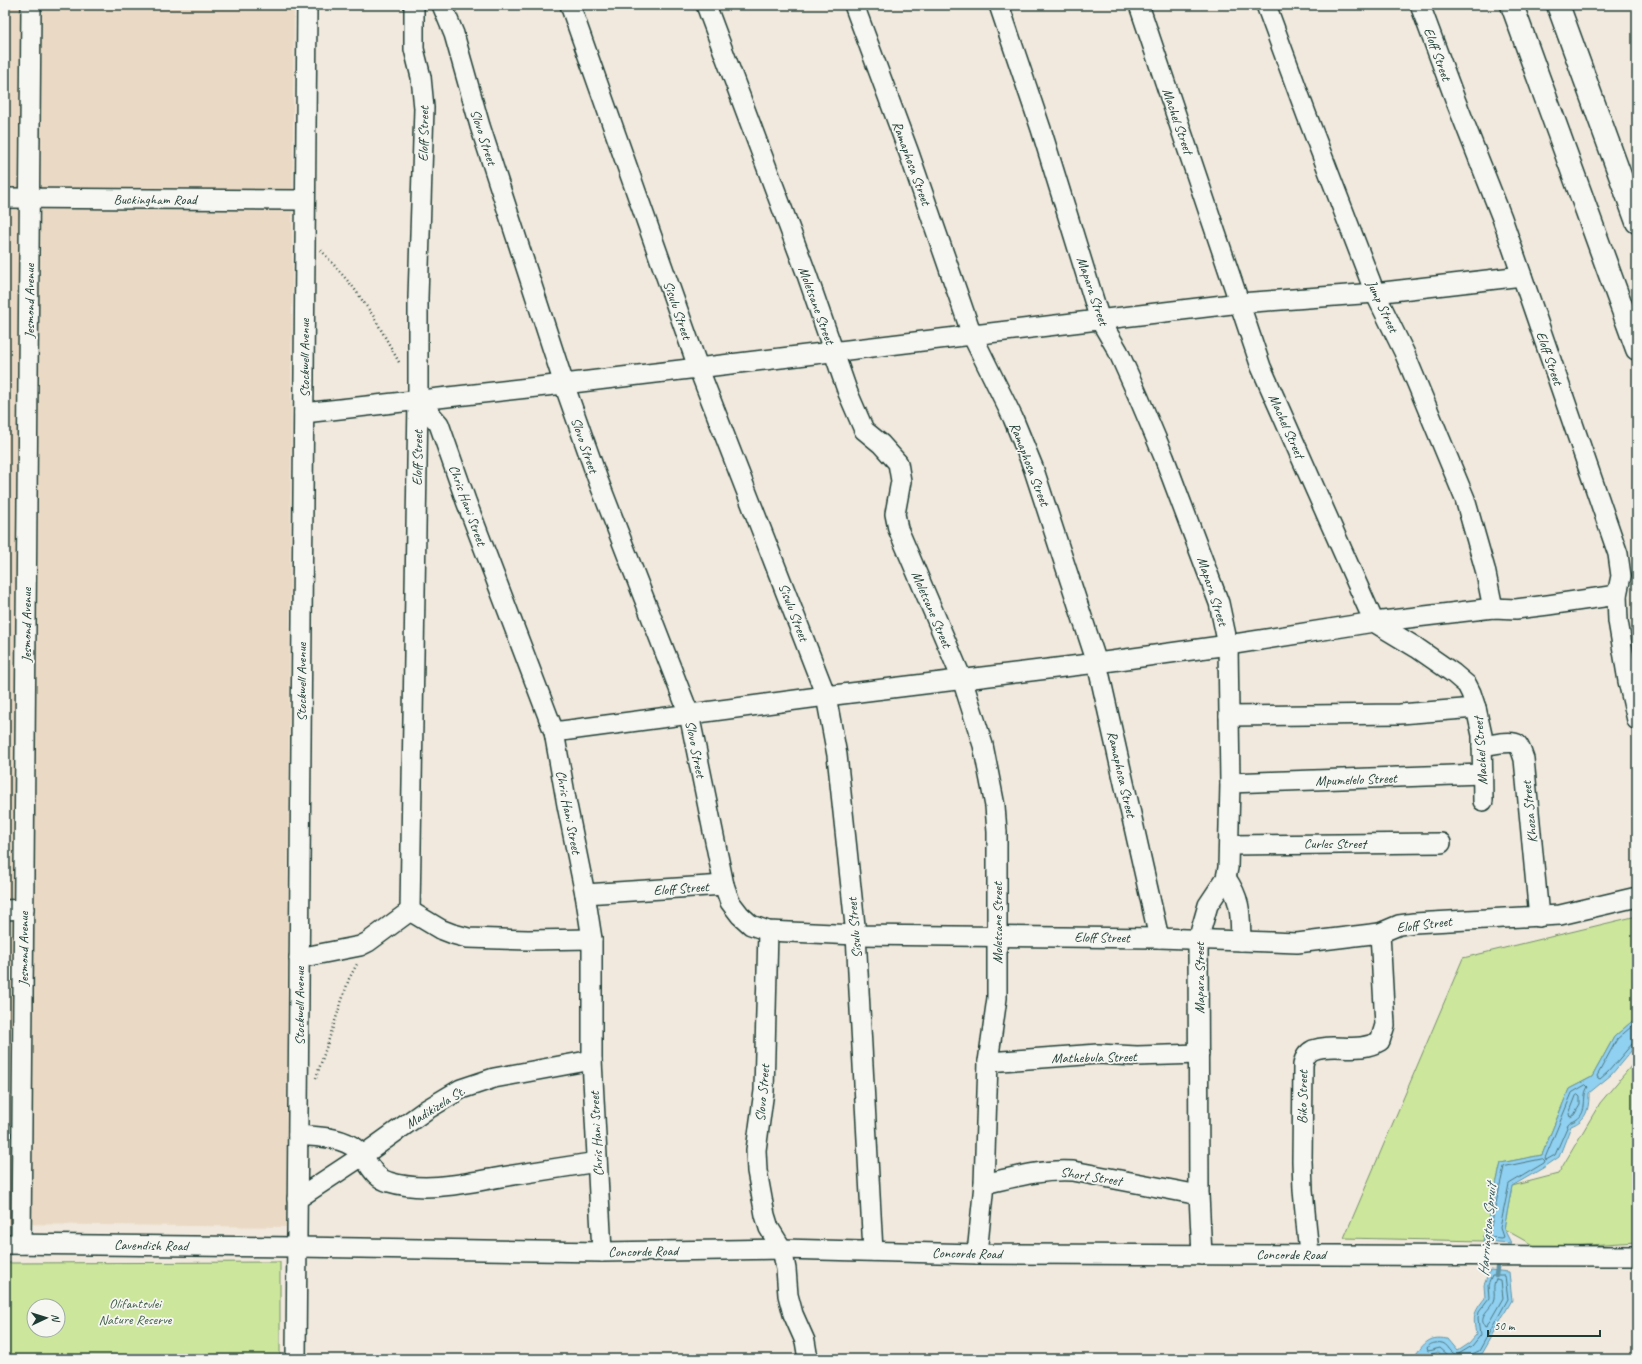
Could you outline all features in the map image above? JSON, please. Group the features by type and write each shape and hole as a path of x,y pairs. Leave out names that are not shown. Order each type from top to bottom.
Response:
{"highway":[{"path":"1512,5 1637,349"},
{"path":"1558,5 1637,222"}],"street":[{"name":"Jesmond Avenue","path":"13,1244 24,909 31,5"},
{"name":"Stockwell Avenue","path":"296,1359 307,5"},
{"name":"Eloff Street","path":"410,911 418,400 418,298 424,108 422,77 414,49 414,5"},
{"name":"Slovo Street","path":"442,5 452,30 480,126 564,384 598,480 689,714 724,885"},
{"name":"Sisulu Street","path":"570,5 698,367 826,696 837,755 856,935 873,1251"},
{"name":"Moletsane Street","path":"706,5 807,275 848,393 864,430 881,444 898,463 901,481 896,514 898,530 962,679 983,745 995,806 997,832 998,936 997,998 988,1062 984,1184 977,1254"},
{"name":"Ramaphosa Street","path":"854,5 909,153 972,335 1012,418 1033,467 1097,663 1159,938"},
{"name":"Mapara Street","path":"999,5 1043,136 1100,320 1121,358 1166,464 1219,603 1228,645 1230,783 1229,860 1226,878 1208,905 1198,940 1199,1195 1202,1255"},
{"name":"Machel Street","path":"1139,5 1261,367 1374,622 1417,648 1461,678 1472,693 1482,746 1483,801"},
{"name":"Jump Street","path":"1266,5 1375,293 1391,324 1465,499 1485,569 1493,608"},
{"name":"Eloff Street","path":"1420,5 1502,218 1618,554 1621,576 1617,595 1621,641 1637,720"},
{"name":"Buckingham Road","path":"5,198 305,200"},
{"path":"304,413 564,384 1240,303 1375,293 1522,276"},
{"name":"Chris Hani Street","path":"418,400 439,424 466,501 554,732 585,894 592,939 592,1060 602,1252"},
{"path":"554,732 826,696 1097,663 1228,645 1374,622 1493,608 1516,609 1617,595"},
{"path":"1229,716 1400,714 1476,708"},
{"name":"Khoza Street","path":"1482,746 1513,742 1518,745 1524,759 1539,917"},
{"name":"Mpumelelo Street","path":"1230,783 1482,774"},
{"name":"Curles Street","path":"1229,845 1441,843"},
{"path":"1226,878 1235,891 1239,902 1241,941"},
{"name":"Eloff Street","path":"585,894 724,885 730,902 740,915 751,925 768,931 856,935 1159,938 1309,942 1380,933 1399,925 1414,923 1560,915 1637,897"},
{"path":"5,910 24,909"},
{"path":"299,958 354,948 368,942 410,911 440,929 468,938 528,940 592,939"},
{"name":"Slovo Street","path":"768,931 764,1091 756,1150 764,1215 769,1228 782,1249"},
{"name":"Biko Street","path":"1309,1254 1302,1161 1303,1065 1306,1056 1314,1050 1368,1047 1380,1041 1384,1025 1380,933"},
{"name":"Mathebula Street","path":"988,1062 1098,1054 1137,1056 1199,1054"},
{"name":"Madikizela St.","path":"297,1199 439,1102 461,1089 494,1078 592,1060"},
{"path":"298,1135 338,1139 356,1148 372,1171 380,1179 399,1185 436,1186 462,1184 597,1162"},
{"name":"Short Street","path":"984,1184 1056,1170 1073,1171 1199,1195"},
{"name":"Cavendish Road","path":"13,1244 297,1247"},
{"name":"Concorde Road","path":"297,1247 602,1252 782,1249 977,1254 1637,1256"},
{"path":"782,1249 786,1269 788,1295 793,1314 805,1341 808,1359"}],"path":[{"path":"305,230 330,262 353,287 378,324 401,365"},
{"path":"314,1085 349,979 368,942"}],"shaded area":[{"path":"5,5 294,5 286,1227 5,1224"}],"green space":[{"path":"1637,916 1637,1017 1614,1037 1592,1077 1569,1089 1542,1155 1501,1163 1483,1241 1344,1238 1463,958"},
{"path":"1637,1059 1637,1242 1538,1248 1504,1229 1512,1186 1558,1174 1600,1103"},
{"name":"Olifantsvlei Nature Reserve","path":"280,1262 280,1359 5,1359 5,1263"}],"water":[{"path":"1637,1017 1637,1044 1611,1075 1589,1093 1588,1109 1581,1121 1571,1126 1559,1157 1512,1186 1504,1229 1511,1243 1483,1241 1501,1163 1542,1155 1569,1089 1592,1077 1614,1037"},
{"path":"1490,1270 1509,1272 1512,1300 1481,1354 1470,1359 1447,1359 1438,1352 1430,1355 1427,1359 1412,1359 1426,1342 1435,1338 1447,1339 1457,1351 1469,1343 1476,1335 1474,1319 1478,1307 1485,1298 1484,1285"}],"waterway":[{"name":"Harrington Spruit","path":"1496,1276 1498,1260"}]}
